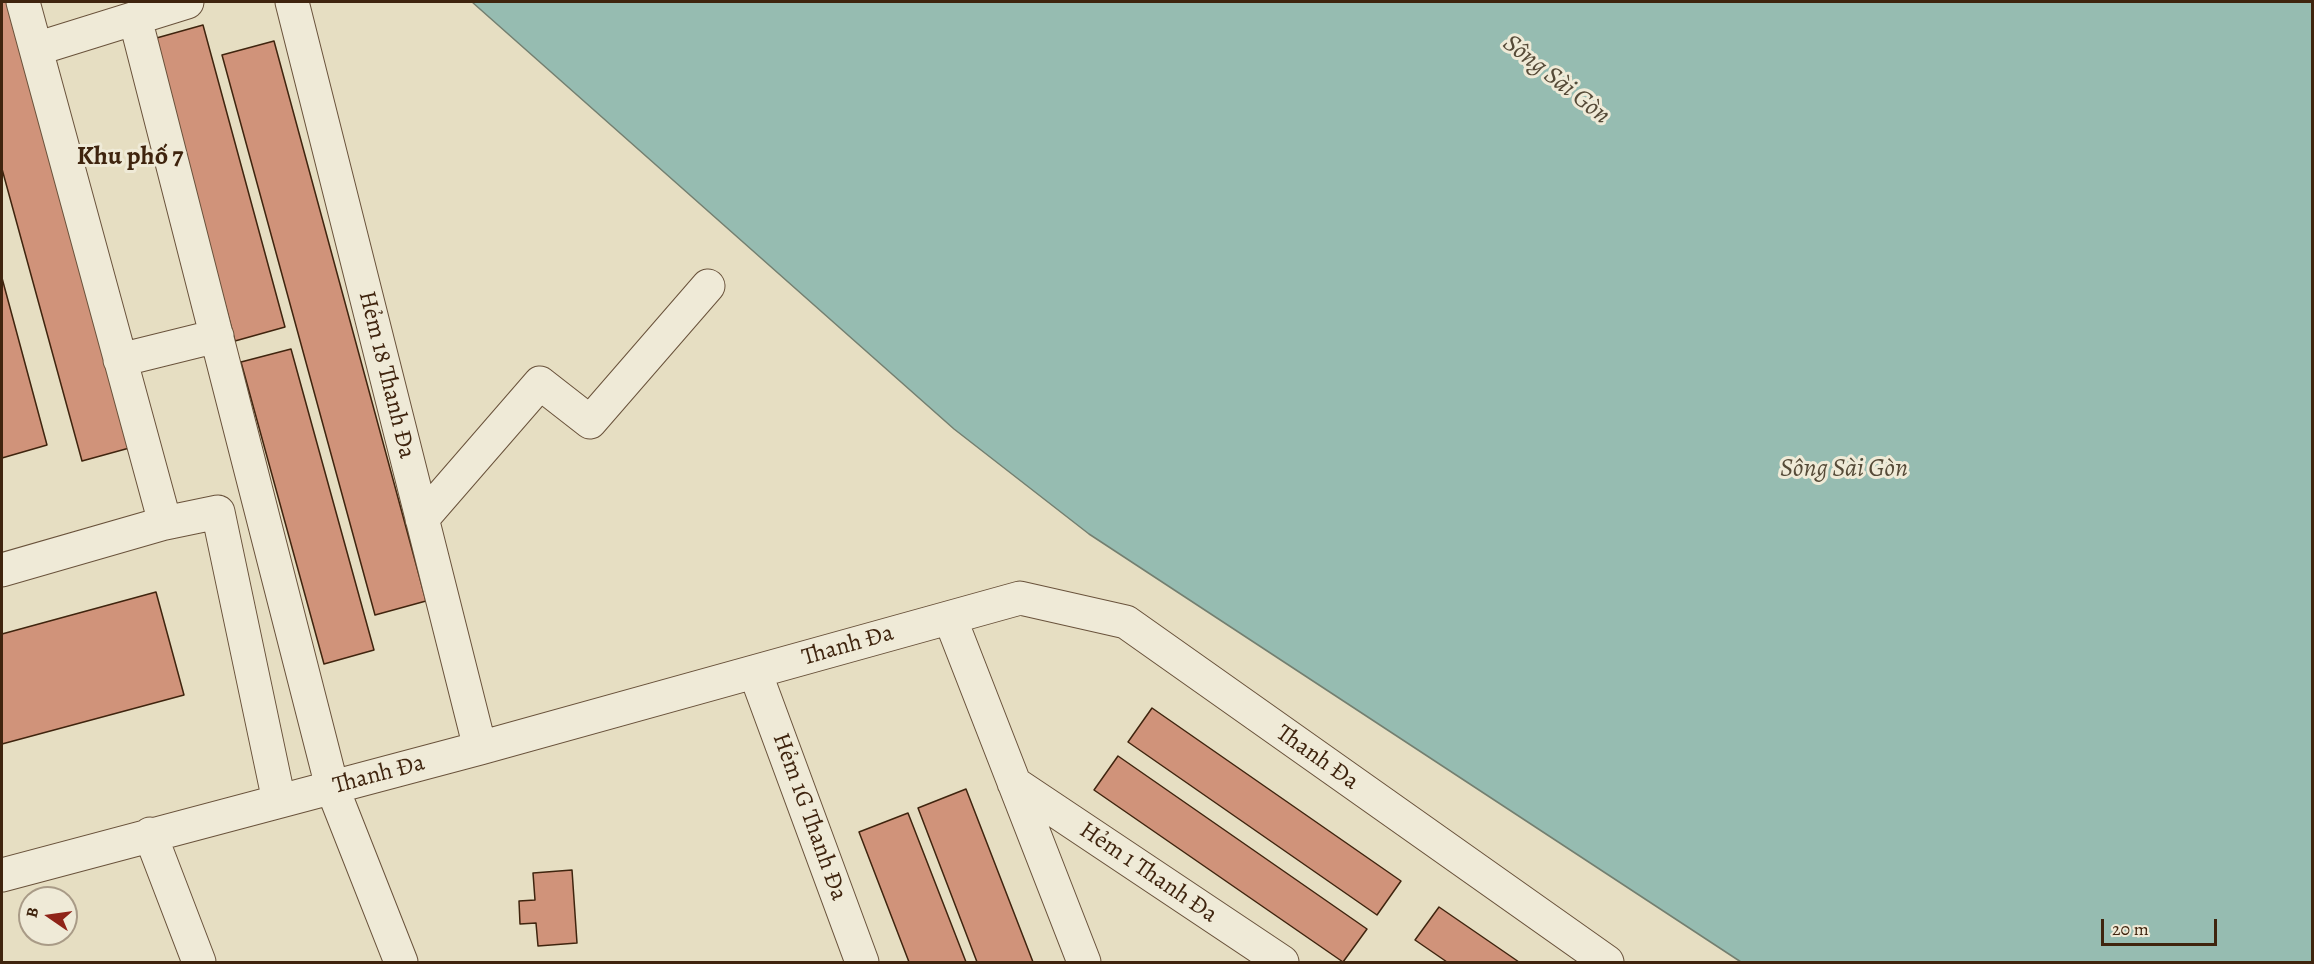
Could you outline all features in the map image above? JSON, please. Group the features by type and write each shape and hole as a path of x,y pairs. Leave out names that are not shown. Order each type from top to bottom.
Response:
{"street":[{"path":"23,2 165,524"},
{"path":"36,49 187,2"},
{"name":"Hẻm 18 Thanh Đa","path":"292,2 480,748"},
{"path":"135,18 332,787 401,963"},
{"path":"422,519 540,383 590,422 708,286"},
{"path":"120,360 217,336"},
{"path":"2,570 165,524 218,512 279,801"},
{"name":"Thanh Đa","path":"2,875 480,748 1020,598 1126,622 1606,963"},
{"name":"Hẻm 1 Thanh Đa","path":"950,618 1084,963"},
{"name":"Hẻm 1G Thanh Đa","path":"755,672 862,963"},
{"name":"Hẻm 1 Thanh Đa","path":"1014,783 1281,963"},
{"path":"150,834 199,963"}],"water":[{"name":"Sông Sài Gòn","path":"472,2 2312,2 2312,962 1741,962 1089,534 954,429"}],"building":[{"path":"2,2 11,2 133,447 82,461 2,169"},
{"path":"203,25 285,327 235,341 153,39"},
{"path":"274,41 426,601 375,615 222,55"},
{"path":"2,278 47,445 2,458"},
{"path":"291,349 374,650 324,664 241,362"},
{"path":"156,592 184,695 2,744 2,634"},
{"path":"1152,708 1401,881 1377,915 1128,742"},
{"path":"1118,756 1367,929 1343,962 1094,790"},
{"path":"966,789 1033,962 977,962 918,808"},
{"path":"908,813 966,962 909,962 859,832"},
{"path":"572,870 577,943 538,946 536,923 520,924 519,901 535,900 533,873"},
{"path":"1439,907 1519,962 1447,962 1415,940"}],"district":[{"name":"Khu phố 7","path":"130,158"}]}
